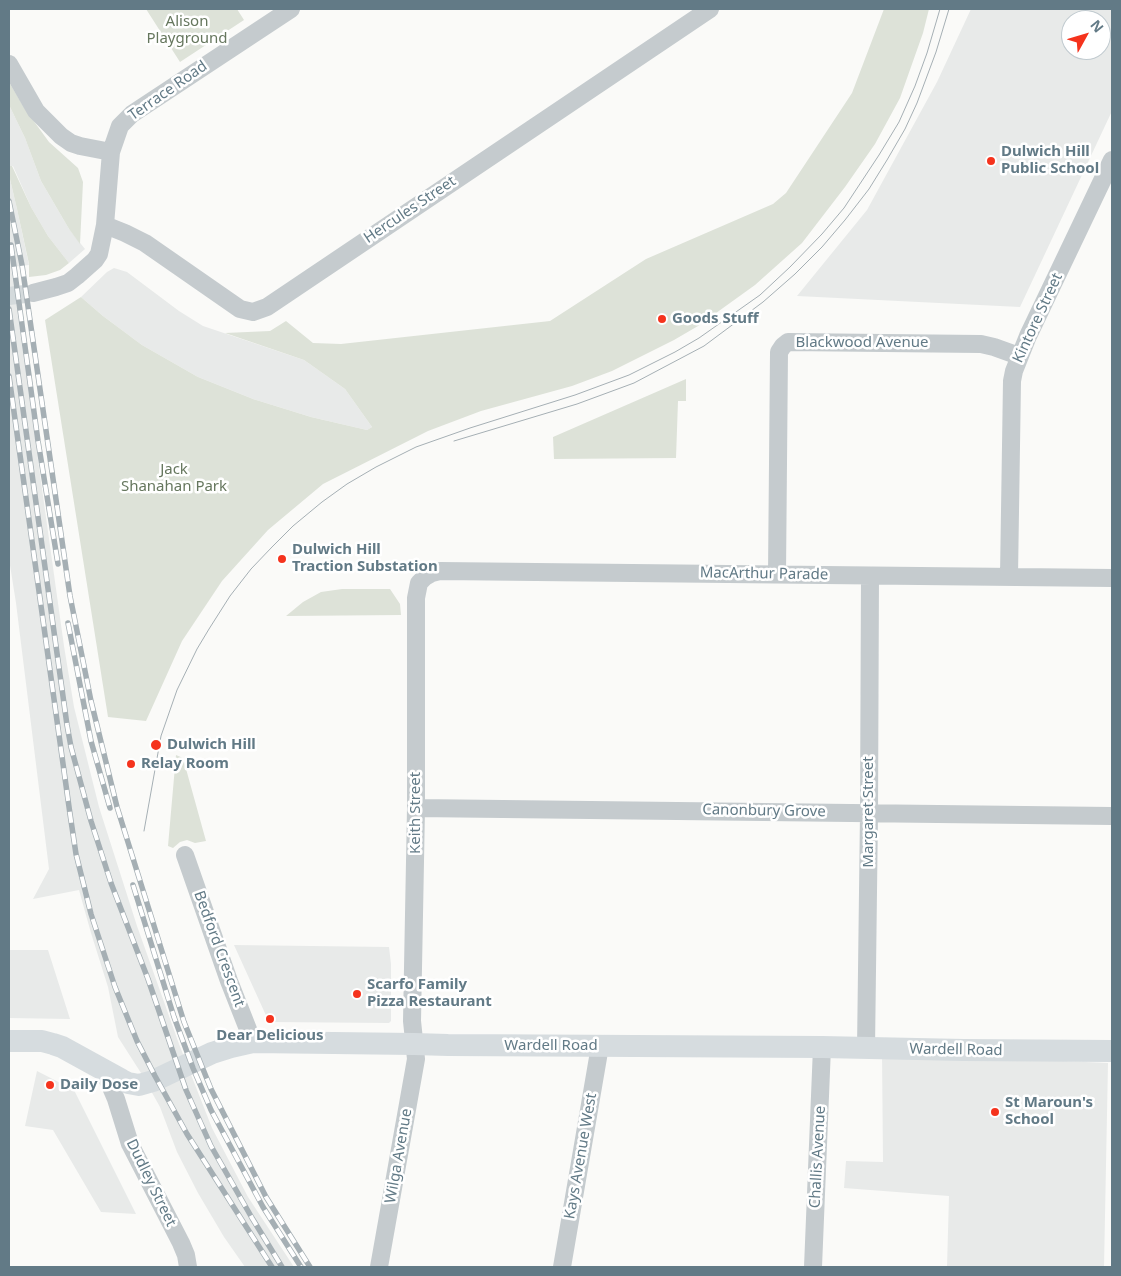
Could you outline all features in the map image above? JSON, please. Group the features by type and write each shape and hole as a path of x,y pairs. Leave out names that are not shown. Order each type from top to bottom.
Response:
{"main road":[{"name":"Wardell Road","path":"9,1041 42,1041 62,1047 128,1083 139,1085 212,1053 253,1042 1112,1051"}],"street":[{"name":"Terrace Road","path":"33,293 56,288 68,283 95,260 99,254 105,225 111,152 120,126 132,114 291,9"},
{"name":"Hercules Street","path":"105,225 125,232 145,243 240,309 253,312 267,308 710,9"},
{"path":"9,64 36,111 61,136 71,143 80,146 111,152"},
{"name":"Kintore Street","path":"1009,576 1012,381 1014,371 1019,356 1112,160"},
{"name":"Blackwood Avenue","path":"777,574 779,352 783,346 788,342 981,344 1019,356"},
{"name":"MacArthur Parade","path":"419,583 425,577 440,571 1112,578"},
{"name":"Margaret Street","path":"866,1049 870,576"},
{"name":"Keith Street","path":"414,1044 412,1022 416,808 416,598 419,583"},
{"name":"Canonbury Grove","path":"416,808 1112,816"},
{"name":"Bedford Crescent","path":"185,855 229,981 253,1042"},
{"name":"Wilga Avenue","path":"379,1267 416,1059 414,1044"},
{"name":"Kays Avenue West","path":"562,1267 600,1046"},
{"name":"Challis Avenue","path":"813,1267 822,1048"},
{"name":"Dudley Street","path":"104,1070 130,1144 181,1243 190,1267"}],"shaded area":[{"name":"Dulwich Hill Public School","path":"971,9 1112,9 1112,111 1020,307 797,296 867,210 937,82"},
{"path":"9,105 25,138 41,181 69,229 85,249 69,263 48,236 31,207 13,166 9,166"},
{"path":"9,175 29,265 11,267 64,646 74,707 99,807 137,926 179,1044 212,1128 248,1197 294,1267 245,1267 224,1237 198,1193 177,1152 160,1107 118,1037 108,987 79,890 33,899 49,869 9,559"},
{"path":"114,268 127,272 179,311 203,326 304,360 345,389 372,427 367,430 311,417 253,399 198,377 142,345 81,297 107,272"},
{"path":"234,945 389,947 391,964 391,1021 389,1023 269,1022"},
{"path":"9,950 48,950 70,1019 9,1018"},
{"name":"St Maroun's School","path":"882,1053 1108,1063 1104,1267 947,1267 949,1196 844,1188 846,1161 883,1162"},
{"path":"37,1071 74,1090 136,1214 101,1212 53,1130 25,1126"}],"green space":[{"name":"Alison Playground","path":"146,9 237,9 244,20 180,62"},
{"name":"Jack Shanahan Park","path":"884,9 929,9 923,33 900,98 875,144 802,243 755,285 698,326 674,340 612,371 572,386 481,411 428,431 323,484 268,530 222,581 182,641 146,721 108,717 45,320 81,297 142,345 198,377 253,399 311,417 367,430 372,427 345,389 304,360 225,333 270,331 286,321 313,343 341,344 550,321 646,259 773,204 786,193 852,93"},
{"path":"9,82 25,109 49,142 78,168 83,182 80,244 41,181 25,138 9,105"},
{"path":"9,166 12,166 31,207 48,236 69,263 60,270 46,275 29,277 29,264 9,175"},
{"path":"686,379 686,401 678,401 676,458 554,459 553,437"},
{"path":"342,589 390,589 400,604 401,615 286,616 303,602 321,592"},
{"path":"176,755 183,758 206,841 195,843 187,840 180,842 173,848 168,846"}],"tunnel":[{"path":"9,296 33,293"}],"tram line":[{"path":"144,831 161,736 177,690 197,649 230,596 251,569 272,547 293,526 322,502 347,484 376,467 416,447 575,395 629,375 699,338 760,295 822,234 844,208 879,155 899,122 915,86 940,9"},
{"path":"454,441 577,404 634,383 704,346 763,302 822,247 869,189 905,129 917,103 936,52 949,9"}],"railway":[{"path":"9,201 22,265 70,596 91,701 117,807 184,1022 211,1089 266,1197 310,1267"},
{"path":"11,245 38,441 58,564"},
{"path":"9,309 67,725 91,821 111,883 148,979 186,1090 211,1146 282,1267"},
{"path":"9,376 76,854 91,914 115,987 137,1041 187,1134 272,1267"},
{"path":"68,623 91,741 110,808"},
{"path":"133,885 174,1017 211,1110 263,1207 301,1267"}],"place":[{"name":"Dulwich Hill Public School","path":"991,161"},
{"name":"Goods Stuff","path":"662,319"},
{"name":"Dulwich Hill Traction Substation","path":"282,559"},
{"name":"Dulwich Hill","path":"156,745"},
{"name":"Relay Room","path":"131,764"},
{"name":"Scarfo Family Pizza Restaurant","path":"357,994"},
{"name":"Dear Delicious","path":"270,1019"},
{"name":"Daily Dose","path":"50,1085"},
{"name":"St Maroun's School","path":"995,1112"}]}
